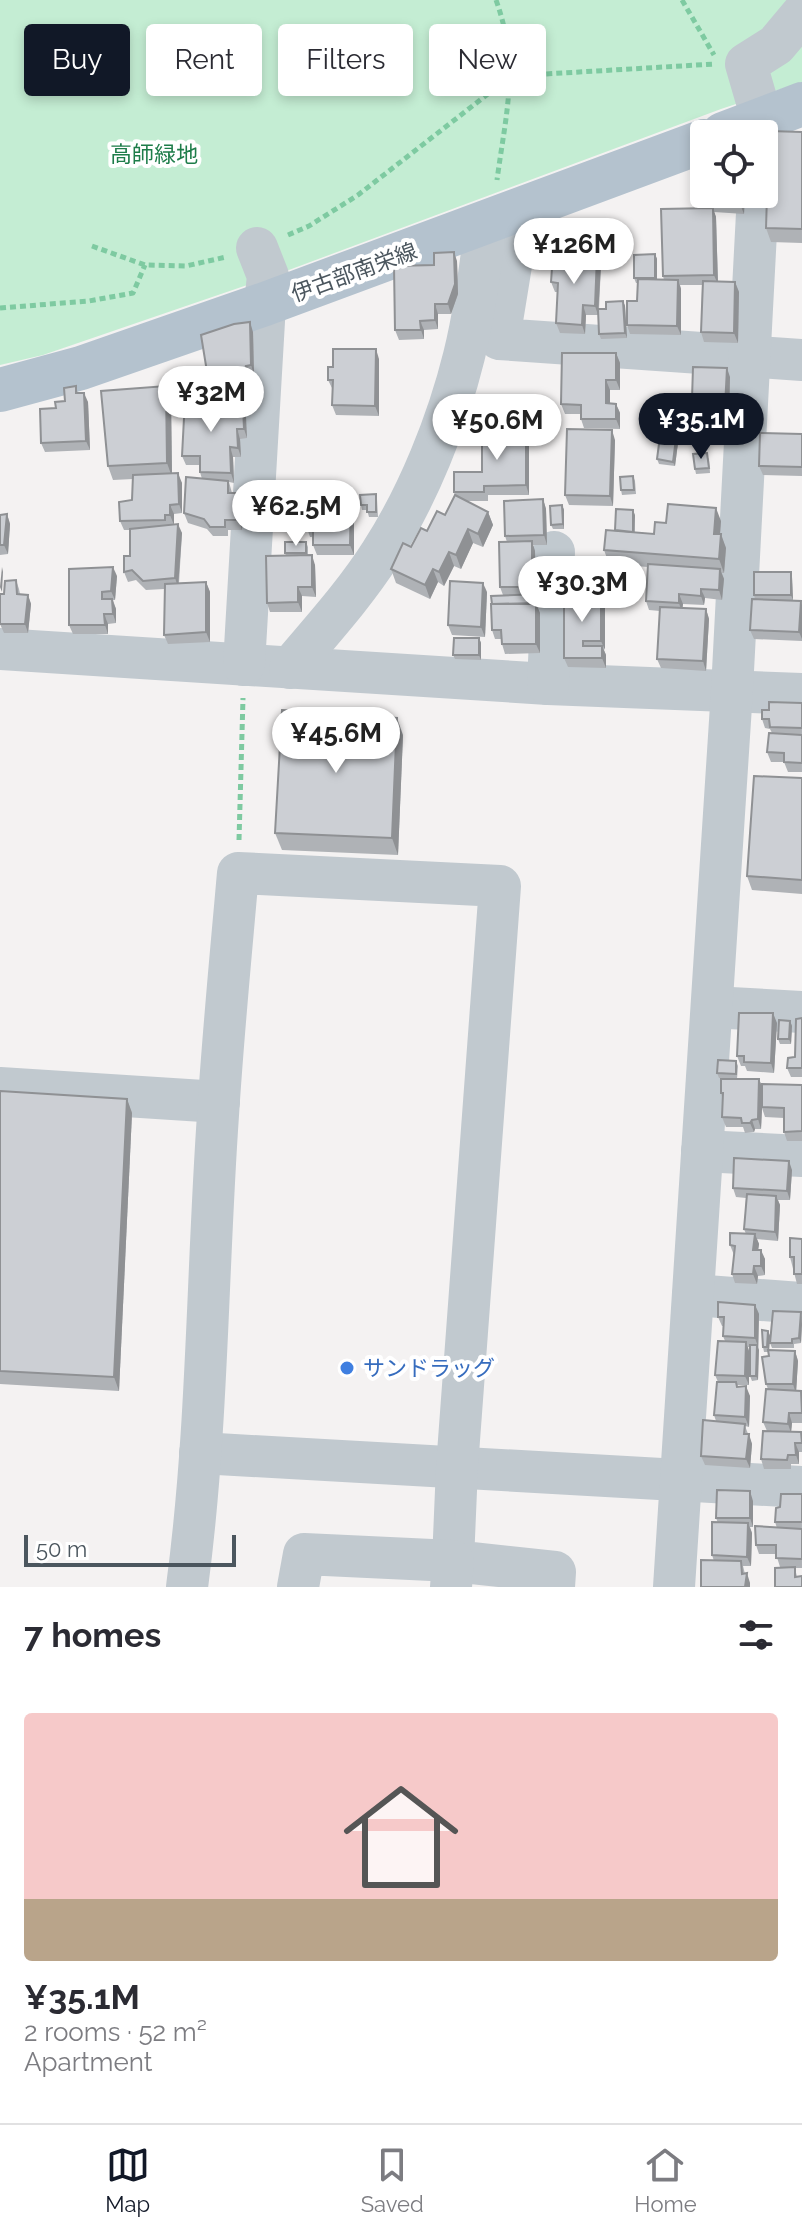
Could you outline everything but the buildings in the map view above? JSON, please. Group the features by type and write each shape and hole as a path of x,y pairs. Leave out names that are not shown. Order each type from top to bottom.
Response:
{"main road":[{"path":"768,120 802,104"},
{"name":"伊古部南栄線","path":"0,390 81,368 265,304 501,206 690,145"}],"street":[{"path":"749,120 746,64 776,45 802,14"},
{"path":"501,206 499,339 802,360"},
{"path":"290,668 381,553 413,494 452,396 501,206"},
{"path":"674,1587 732,690 757,208"},
{"path":"244,665 268,276 257,248"},
{"path":"548,684 554,552"},
{"path":"0,649 548,684 802,694"},
{"path":"187,1587 200,1453 219,1102 238,873 500,886 457,1467 452,1574"},
{"path":"712,1007 802,1012"},
{"path":"0,1088 219,1102"},
{"path":"702,1151 802,1156"},
{"path":"693,1295 802,1303"},
{"path":"200,1453 802,1487"},
{"path":"298,1587 304,1554 452,1574 555,1572 554,1587"}],"path":[{"path":"496,0 502,24"},
{"path":"546,74 720,64 682,0"},
{"path":"92,246 145,265 186,266 257,248 309,226 358,195 485,96"},
{"path":"501,206 509,96"},
{"path":"0,308 89,301 133,293 145,265"},
{"path":"238,873 244,665"}],"green space":[{"name":"高師緑地","path":"0,0 802,0 802,82 690,120 262,280 43,355 0,365"}],"place":[{"name":"サンドラッグ","path":"347,1368"}]}
